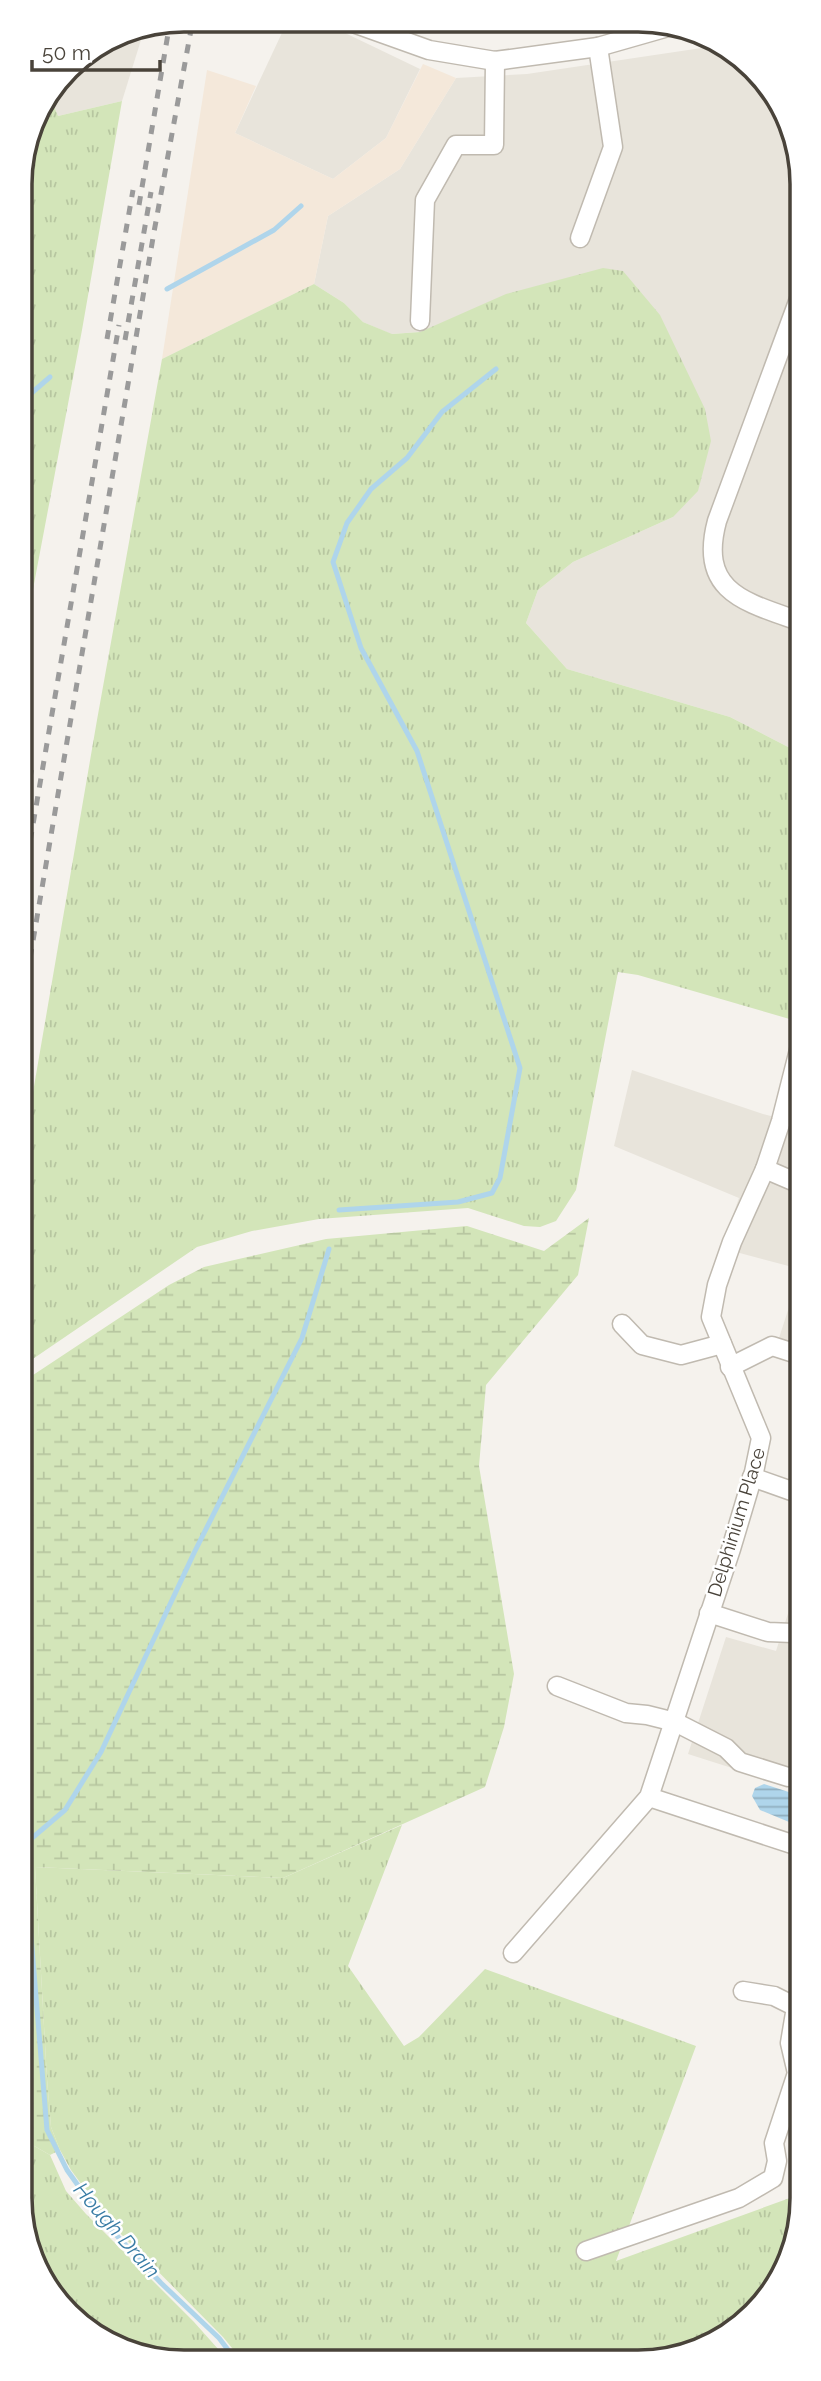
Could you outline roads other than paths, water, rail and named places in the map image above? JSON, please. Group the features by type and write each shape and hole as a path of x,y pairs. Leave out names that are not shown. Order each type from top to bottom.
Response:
{"street":[{"path":"379,32 429,50 495,61 598,47 650,32"},
{"path":"580,238 613,147 598,47"},
{"path":"420,321 425,200 456,145 494,145 495,61"},
{"path":"790,324 712,538 715,569 732,593 790,618"},
{"name":"Delphinium Place","path":"513,1953 649,1797 675,1722 752,1477 761,1438 711,1317 717,1285 732,1242 765,1169 790,1085"},
{"path":"765,1169 790,1180"},
{"path":"622,1324 642,1345 681,1356 722,1344"},
{"path":"730,1367 772,1346 789,1352"},
{"path":"752,1477 789,1490"},
{"path":"709,1613 768,1632 789,1633"},
{"path":"557,1686 626,1713 675,1722 726,1748 740,1762 789,1778"},
{"path":"649,1797 789,1843"},
{"path":"743,1991 789,2000"},
{"path":"586,2252 738,2198 773,2178 777,2161 774,2143 789,2097"}],"water":[{"path":"764,1784 789,1792 789,1822 760,1810 752,1796 755,1788"}],"waterway":[{"name":"Hough Drain","path":"167,289 274,230 301,206"},
{"path":"339,1210 458,1202 492,1193 500,1178 520,1068 417,751 361,648 333,562 347,523 371,489 407,458 442,412 496,369"},
{"name":"Hough Drain","path":"32,393 50,377"},
{"path":"32,1838 65,1810 101,1752 194,1553 302,1338 329,1249"},
{"name":"Hough Drain","path":"32,1948 47,2130 67,2170 105,2223 228,2350"}],"railway":[{"path":"32,947 191,32"},
{"path":"139,205 168,33"},
{"path":"107,339 133,190"},
{"path":"125,340 151,192"},
{"path":"32,830 119,325"}]}
